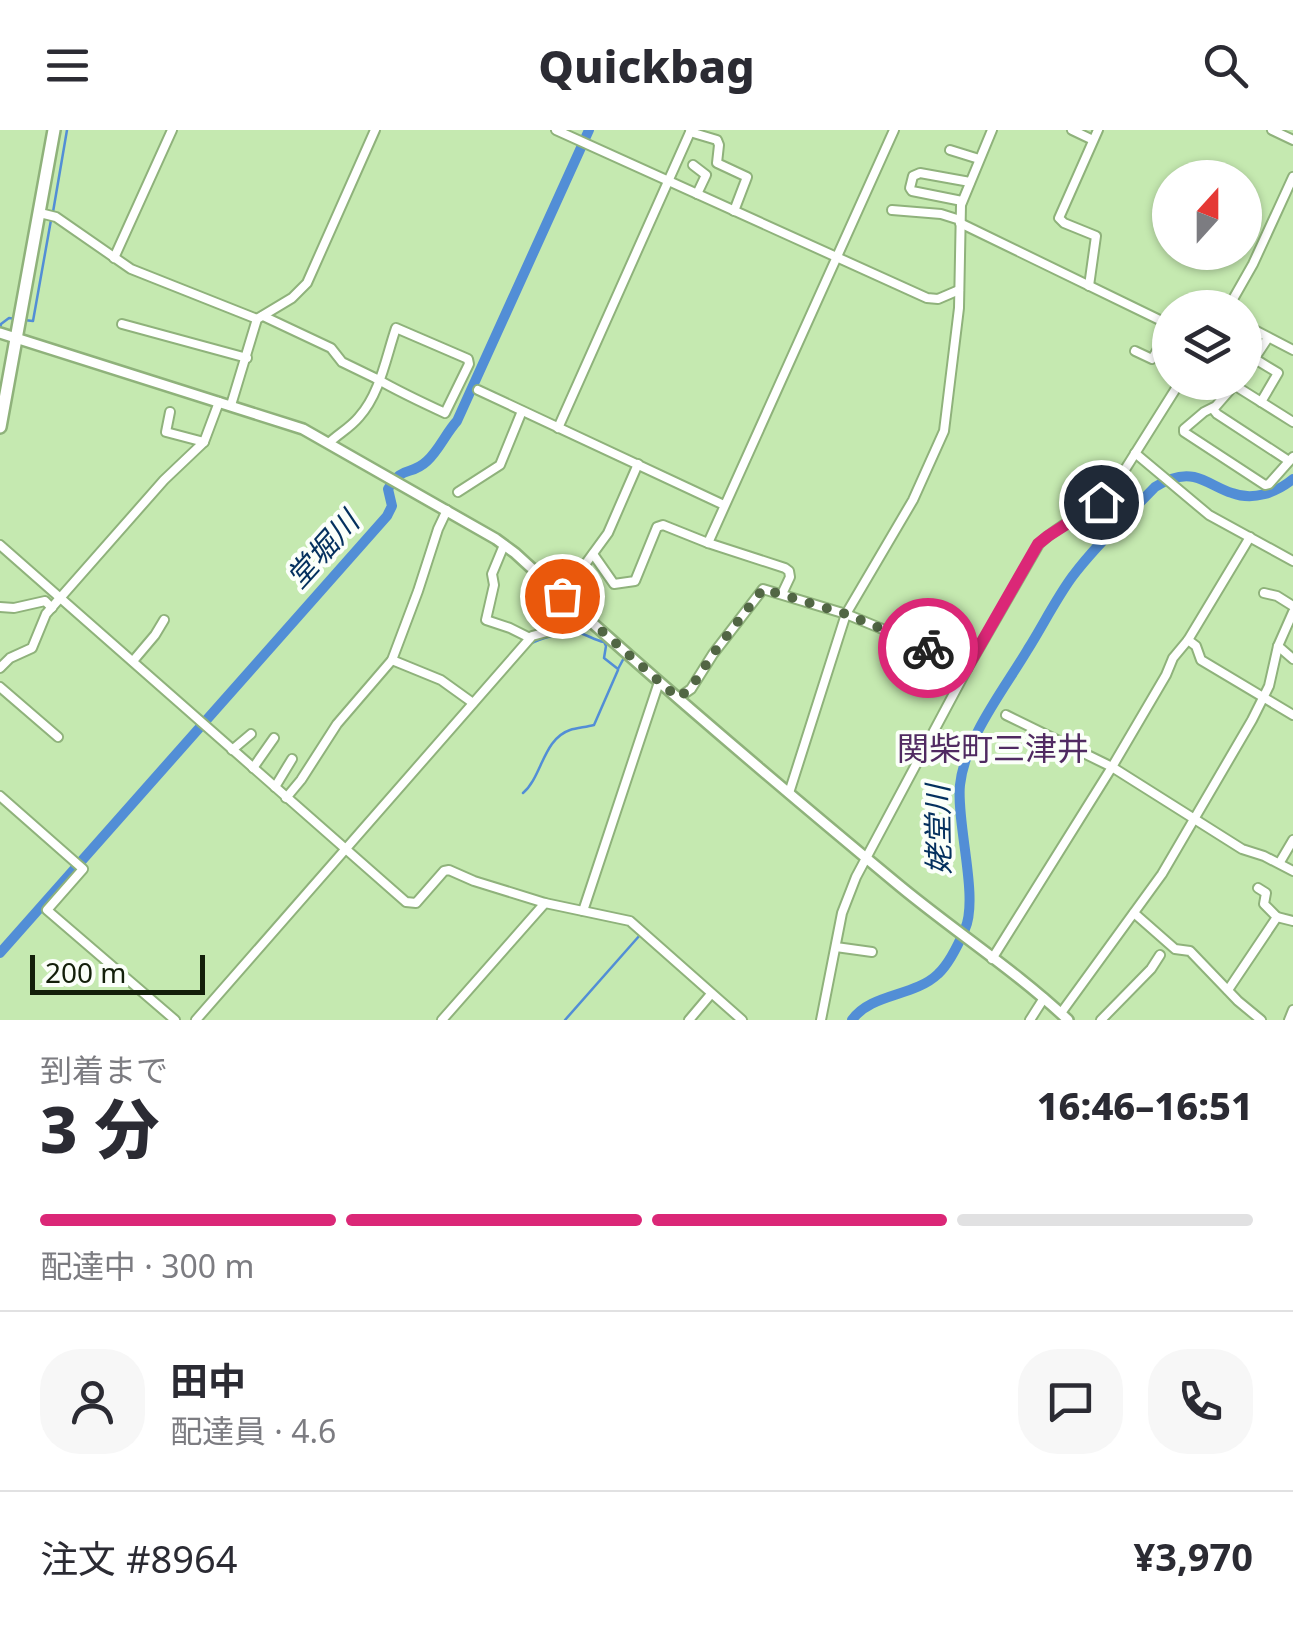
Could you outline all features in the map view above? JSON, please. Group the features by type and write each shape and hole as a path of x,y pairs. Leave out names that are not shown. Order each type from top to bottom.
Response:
{"highway":[{"path":"0,427 54,130"}],"main road":[{"path":"0,333 304,429 504,545 789,793 1064,1017"}],"street":[{"path":"114,258 172,130"},
{"path":"232,405 260,318 292,298 307,283 375,130"},
{"path":"556,130 931,300 959,290"},
{"path":"708,543 894,130"},
{"path":"789,793 846,614 913,500 944,431 959,290 962,201 992,130"},
{"path":"1072,130 1093,140"},
{"path":"1089,286 1096,236 1058,218 1098,130"},
{"path":"558,428 690,131 717,140 717,163 747,178 734,211"},
{"path":"1277,131 1293,140"},
{"path":"950,150 980,159"},
{"path":"692,165 706,174 698,194"},
{"path":"962,201 912,191 913,176 970,182"},
{"path":"1239,290 1293,178"},
{"path":"892,210 941,214 960,221 1152,318"},
{"path":"40,212 56,217 132,269 331,348 342,362 379,380 445,413 469,361 398,327 379,380 364,412 329,443"},
{"path":"122,324 247,358"},
{"path":"1262,335 1293,350"},
{"path":"1262,348 1268,338"},
{"path":"1135,351 1152,358"},
{"path":"1261,402 1278,373 1262,363"},
{"path":"478,390 724,506"},
{"path":"821,1020 846,901 865,857 967,668 1038,544 1106,497 1168,400"},
{"path":"1213,409 1291,459 1269,484 1182,431 1221,400"},
{"path":"1258,400 1293,422"},
{"path":"0,668 4,656 32,648 44,618 60,598 164,480 204,442 219,402"},
{"path":"458,492 500,466 522,411"},
{"path":"170,412 166,432 204,442"},
{"path":"1134,453 1209,515 1293,561"},
{"path":"196,1020 530,638 551,632 563,597 608,532 638,464"},
{"path":"286,798 302,780 331,732 392,660 448,510"},
{"path":"593,554 614,584 635,581 658,525 787,569 790,577 782,594"},
{"path":"992,959 1250,537"},
{"path":"0,545 411,904 416,904 448,870 544,902 630,921 742,1020"},
{"path":"504,545 492,574 494,585 486,620 530,638"},
{"path":"678,698 691,688 760,590 768,589 846,614 967,668"},
{"path":"1064,1017 1127,919 1162,874 1264,698 1293,609 1277,596 1264,593"},
{"path":"0,607 44,601 52,608"},
{"path":"133,660 164,620"},
{"path":"1188,640 1196,646 1201,660 1293,715"},
{"path":"1278,646 1293,659"},
{"path":"392,660 441,680 472,703"},
{"path":"584,912 659,682"},
{"path":"0,687 58,737"},
{"path":"1006,715 1112,767 1242,849 1293,870"},
{"path":"232,750 250,734"},
{"path":"253,768 274,738"},
{"path":"274,787 292,759"},
{"path":"0,796 83,868 47,910 175,1020"},
{"path":"1280,862 1293,840"},
{"path":"1258,888 1266,893 1264,904 1277,917 1293,921"},
{"path":"442,1020 544,902"},
{"path":"1134,913 1174,949 1190,951 1261,1020"},
{"path":"1228,990 1277,917"},
{"path":"836,947 872,952"},
{"path":"1101,1020 1160,956"},
{"path":"688,1020 711,994"},
{"path":"1030,1020 1044,998"},
{"path":"1289,1020 1293,1010"}],"waterway":[{"path":"53,212 67,130"},
{"name":"堂堀川","path":"0,953 387,516 392,506 388,489 393,481 421,466 435,452 457,421 589,130"},
{"path":"24,320 33,321 51,220"},
{"path":"0,329 9,318 16,319"},
{"name":"姥堂川","path":"852,1020 870,1005 928,981 942,969 957,946 969,915 970,899 960,801 963,767 987,714 1081,565 1155,487 1168,480 1194,477 1240,495 1256,496 1272,492 1293,479"},
{"path":"528,645 574,632 604,642 604,658 618,669 626,654"},
{"path":"523,793 554,741 570,730 594,725 618,670"},
{"path":"565,1020 640,935"}],"way so far":[{"path":"562,596 678,698 691,688 763,589 846,614 928,648"}],"district":[{"name":"関柴町三津井","path":"993,749"}],"route":[{"path":"928,648 967,668 1038,544 1101,502"}]}
